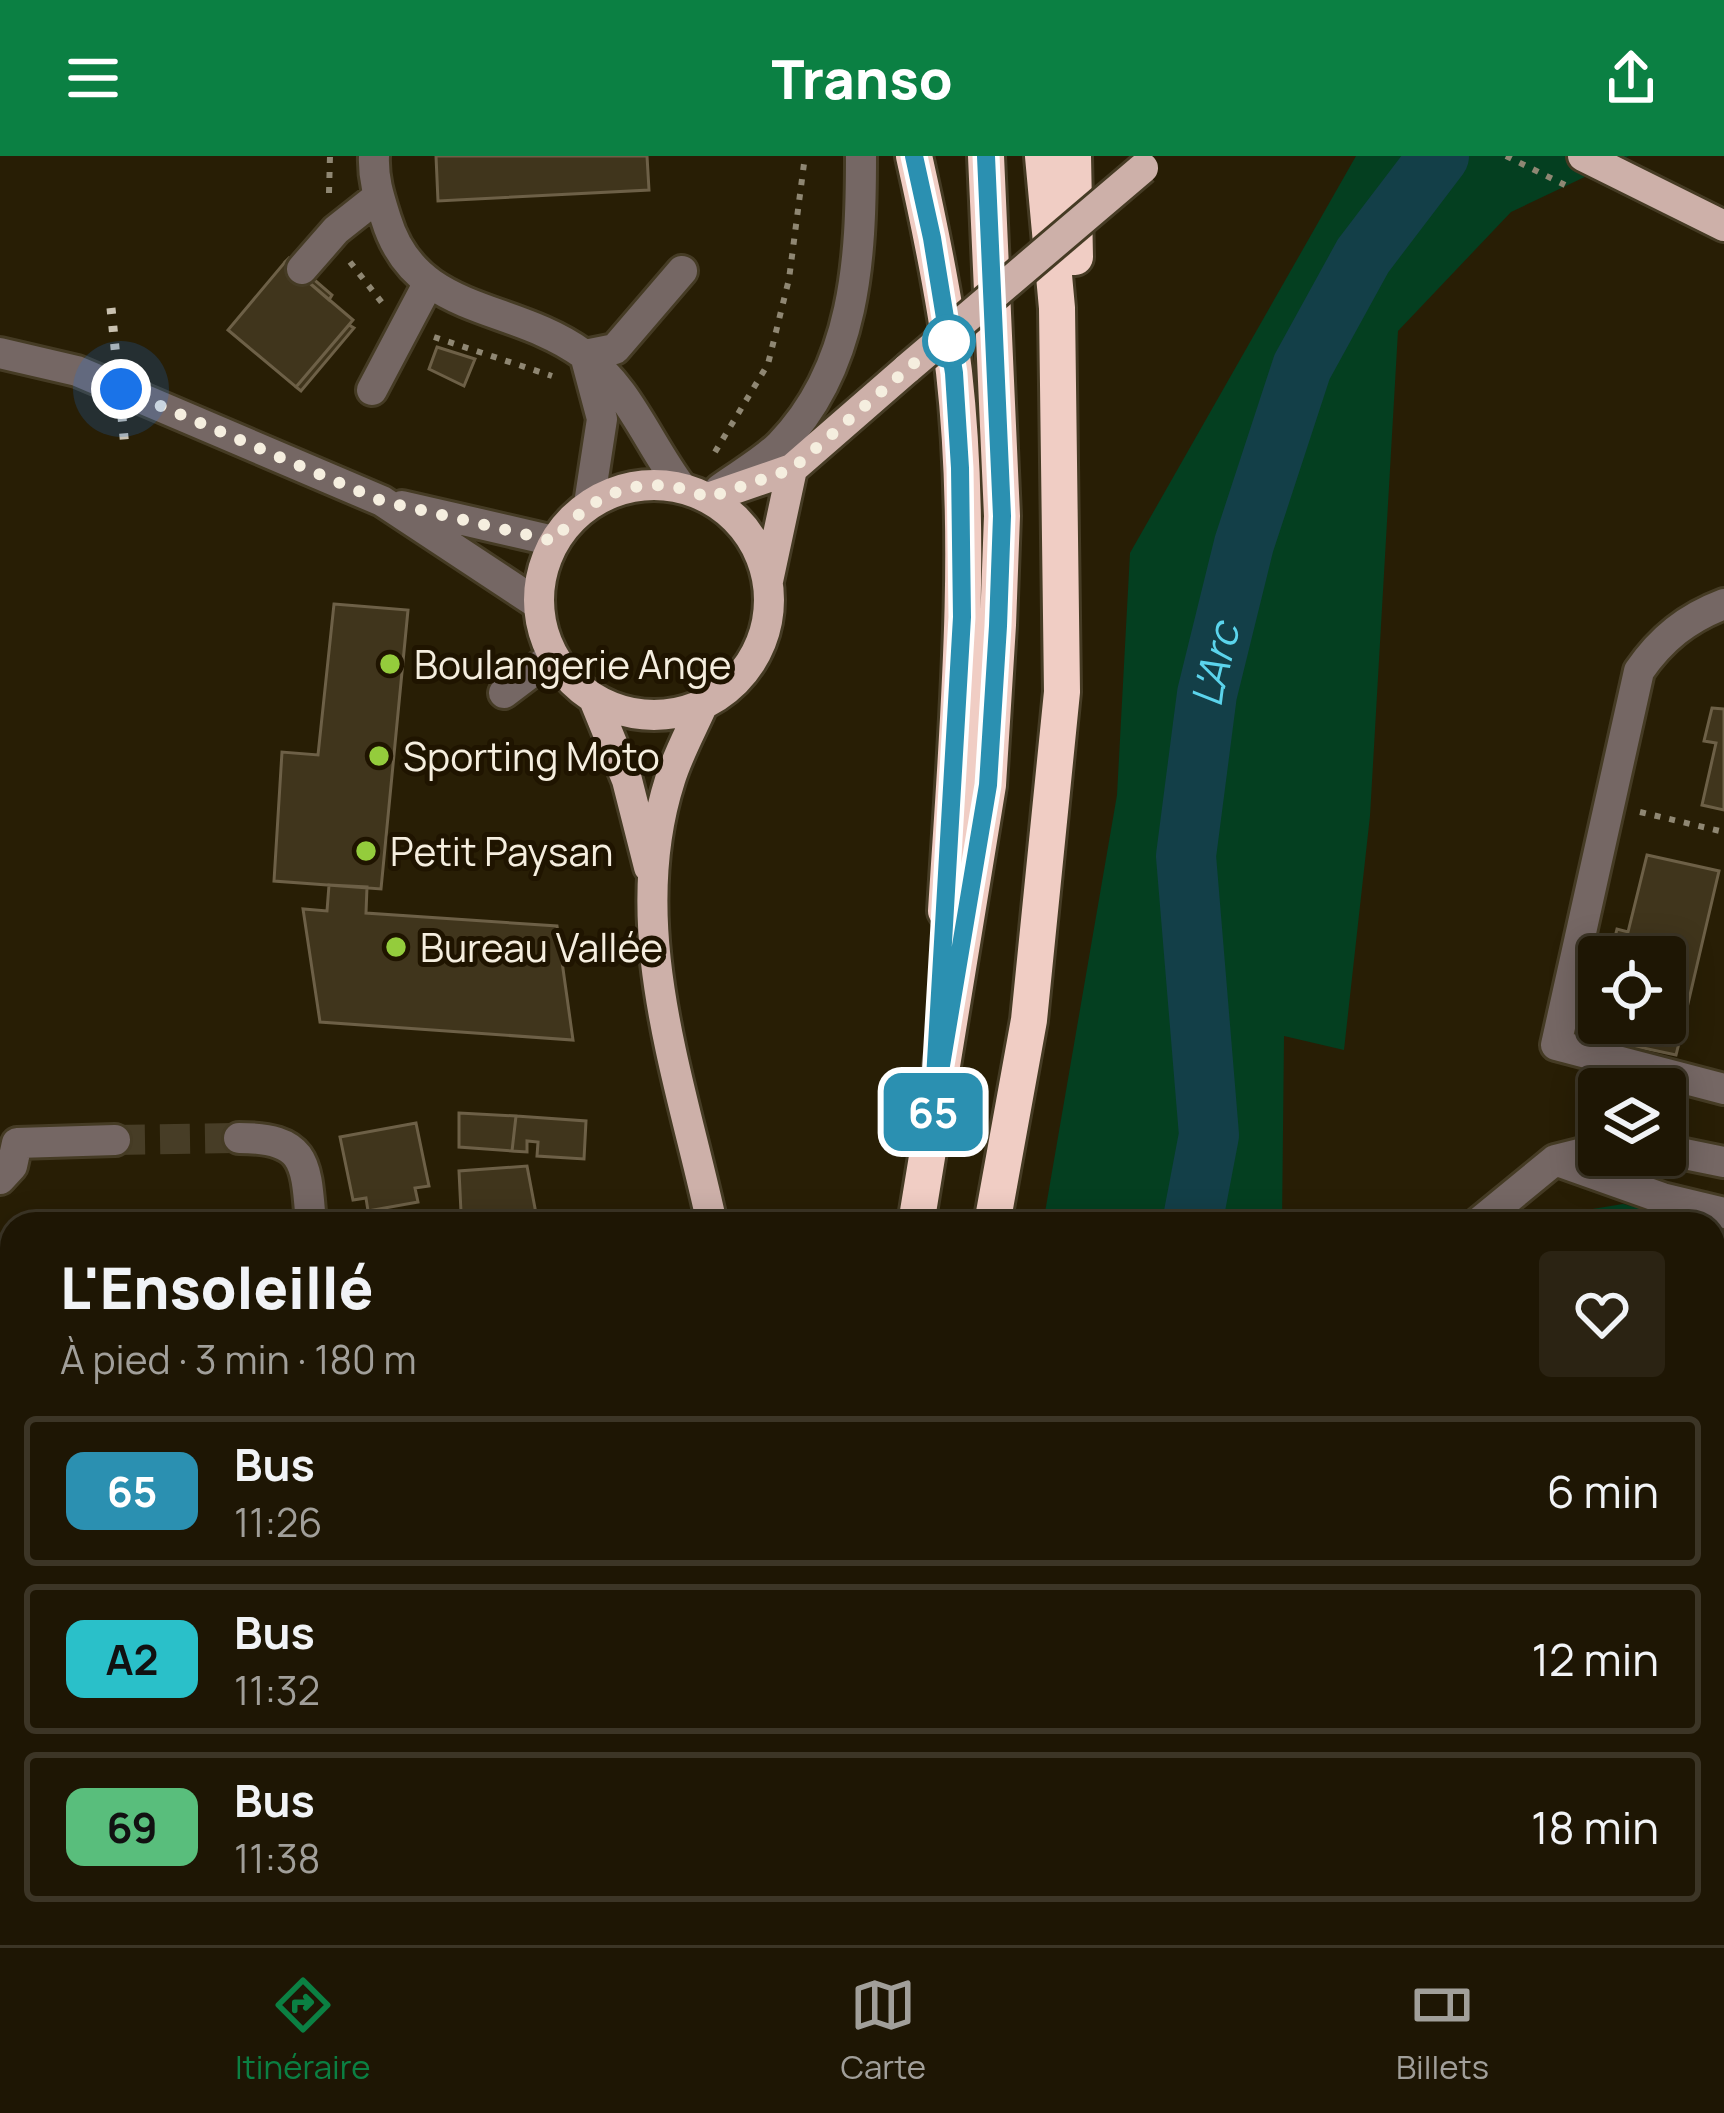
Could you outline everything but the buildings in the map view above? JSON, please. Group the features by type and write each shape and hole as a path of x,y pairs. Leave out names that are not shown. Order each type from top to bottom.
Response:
{"highway":[{"path":"914,156 954,373 960,468 962,617 933,1113"},
{"path":"918,1212 988,785 1002,516 986,156"},
{"path":"1043,156 1057,308 1062,692"},
{"path":"994,1212 1029,1020 1062,692 1076,331 1073,156"}],"main road":[{"path":"1583,156 1712,220"},
{"path":"792,469 768,582 769,611 762,641 738,677 704,704 682,712 636,714 594,699 578,687 553,656 540,622 539,582 554,541 589,504 633,486 694,492 792,469 1149,162"},
{"path":"694,492 737,519 758,548 768,582"},
{"path":"594,699 627,780 652,878 658,976 709,1212"},
{"path":"652,878 669,782 704,704"}],"street":[{"path":"374,156 373,176 395,251 438,291 549,332 585,355 615,382 652,448 694,492 778,447 811,406 836,361 850,314 861,212 861,156"},
{"path":"302,269 336,230 379,196"},
{"path":"585,355 614,349 682,271"},
{"path":"372,390 429,282"},
{"path":"585,355 602,419 589,504"},
{"path":"5,357 77,371 382,501 554,541"},
{"path":"382,501 538,604"},
{"path":"1724,604 1694,616 1654,649 1639,671 1556,1045 1724,1090"},
{"path":"504,693 553,656"},
{"path":"239,1138 269,1138 286,1143 297,1153 307,1173 309,1212"},
{"path":"0,1179 12,1166 17,1143 115,1141"},
{"path":"1492,1212 1556,1160 1578,1154"},
{"path":"1686,1154 1724,1162"},
{"path":"1556,1160 1662,1198 1720,1212"}],"path":[{"path":"694,492 768,364 789,279 805,156"},
{"path":"1607,804 1724,832"}],"green space":[{"path":"1356,156 1629,156 1511,212 1398,331 1370,816 1344,1050 1284,1036 1282,1212 1045,1212 1117,795 1130,553"},
{"path":"1623,1204 1656,1212 1574,1212"}],"waterway":[{"name":"L'Arc","path":"1194,1212 1209,1135 1186,856 1207,694 1244,544 1302,367 1363,256 1439,156"}],"tunnel":[{"path":"115,1140 239,1138"}],"railway":[{"path":"111,308 125,447"}],"bus line":[{"name":"65","path":"914,156 954,373 960,468 962,617 933,1113 988,785 998,626 999,383 986,156"}],"place":[{"name":"Boulangerie Ange","path":"390,664"},
{"name":"Sporting Moto","path":"379,756"},
{"name":"Petit Paysan","path":"366,851"},
{"name":"Bureau Vallée","path":"396,947"}],"route":[{"path":"121,389 382,501 554,541 589,504 633,486 681,487 708,498 792,469 942,339 949,341"}]}
